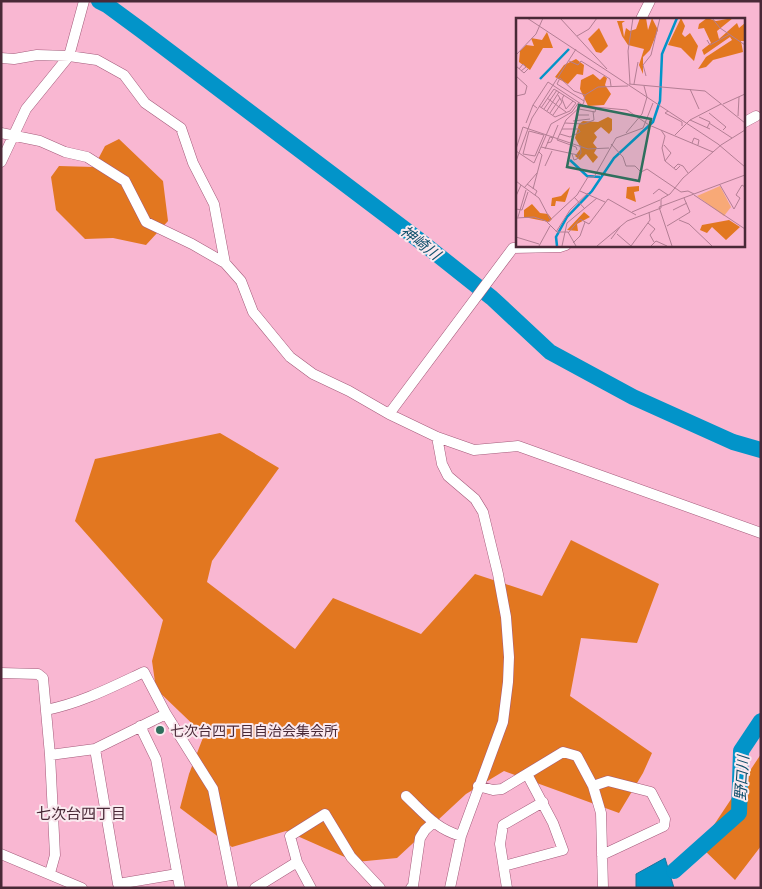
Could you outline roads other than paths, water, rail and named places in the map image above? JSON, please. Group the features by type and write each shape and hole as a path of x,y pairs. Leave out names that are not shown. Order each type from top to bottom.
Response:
{"street":[{"path":"642,18 650,1"},
{"path":"1,162 26,109 69,56 83,6"},
{"path":"1,58 14,59 37,55 69,56 97,60 124,75 145,103 181,128 193,164 214,204 225,263"},
{"path":"744,122 756,116"},
{"path":"1,133 40,141 65,152 87,157 125,181 146,222 192,244 225,263 241,281 253,312 290,357 313,374 437,437 474,450 518,446 761,533"},
{"path":"389,414 513,248 563,246"},
{"path":"437,437 442,464 448,476 475,499 483,512 506,617 509,657 503,722 461,836 450,888"},
{"path":"46,710 66,706 100,693 144,672 166,714 213,789 234,888"},
{"path":"1,673 38,674 43,678 50,756 55,855 50,873"},
{"path":"50,756 95,749 166,714"},
{"path":"140,726 156,759 180,888"},
{"path":"95,749 118,884 177,874"},
{"path":"478,786 493,790 502,789 563,752 577,756 593,786 601,813 603,888"},
{"path":"504,866 562,850 553,823 527,774"},
{"path":"593,786 608,781 651,792 665,819 664,826 602,855"},
{"path":"406,796 447,832 461,836"},
{"path":"507,888 500,844 503,825 543,802"},
{"path":"311,888 298,862 290,836 325,814 351,857 380,888"},
{"path":"411,888 413,886 420,838 425,830 434,822"},
{"path":"1,854 82,888"},
{"path":"255,888 298,862"}],"water":[{"path":"665,858 674,888 636,888 636,874"}],"waterway":[{"name":"神崎川","path":"99,1 141,30 419,240 492,298 550,352 633,397 733,442 761,450"},
{"name":"野口川","path":"674,871 739,813 741,751 761,721"}],"place":[{"name":"七次台四丁目自治会集会所","path":"160,730"}],"district":[{"name":"七次台四丁目","path":"81,813"}]}
